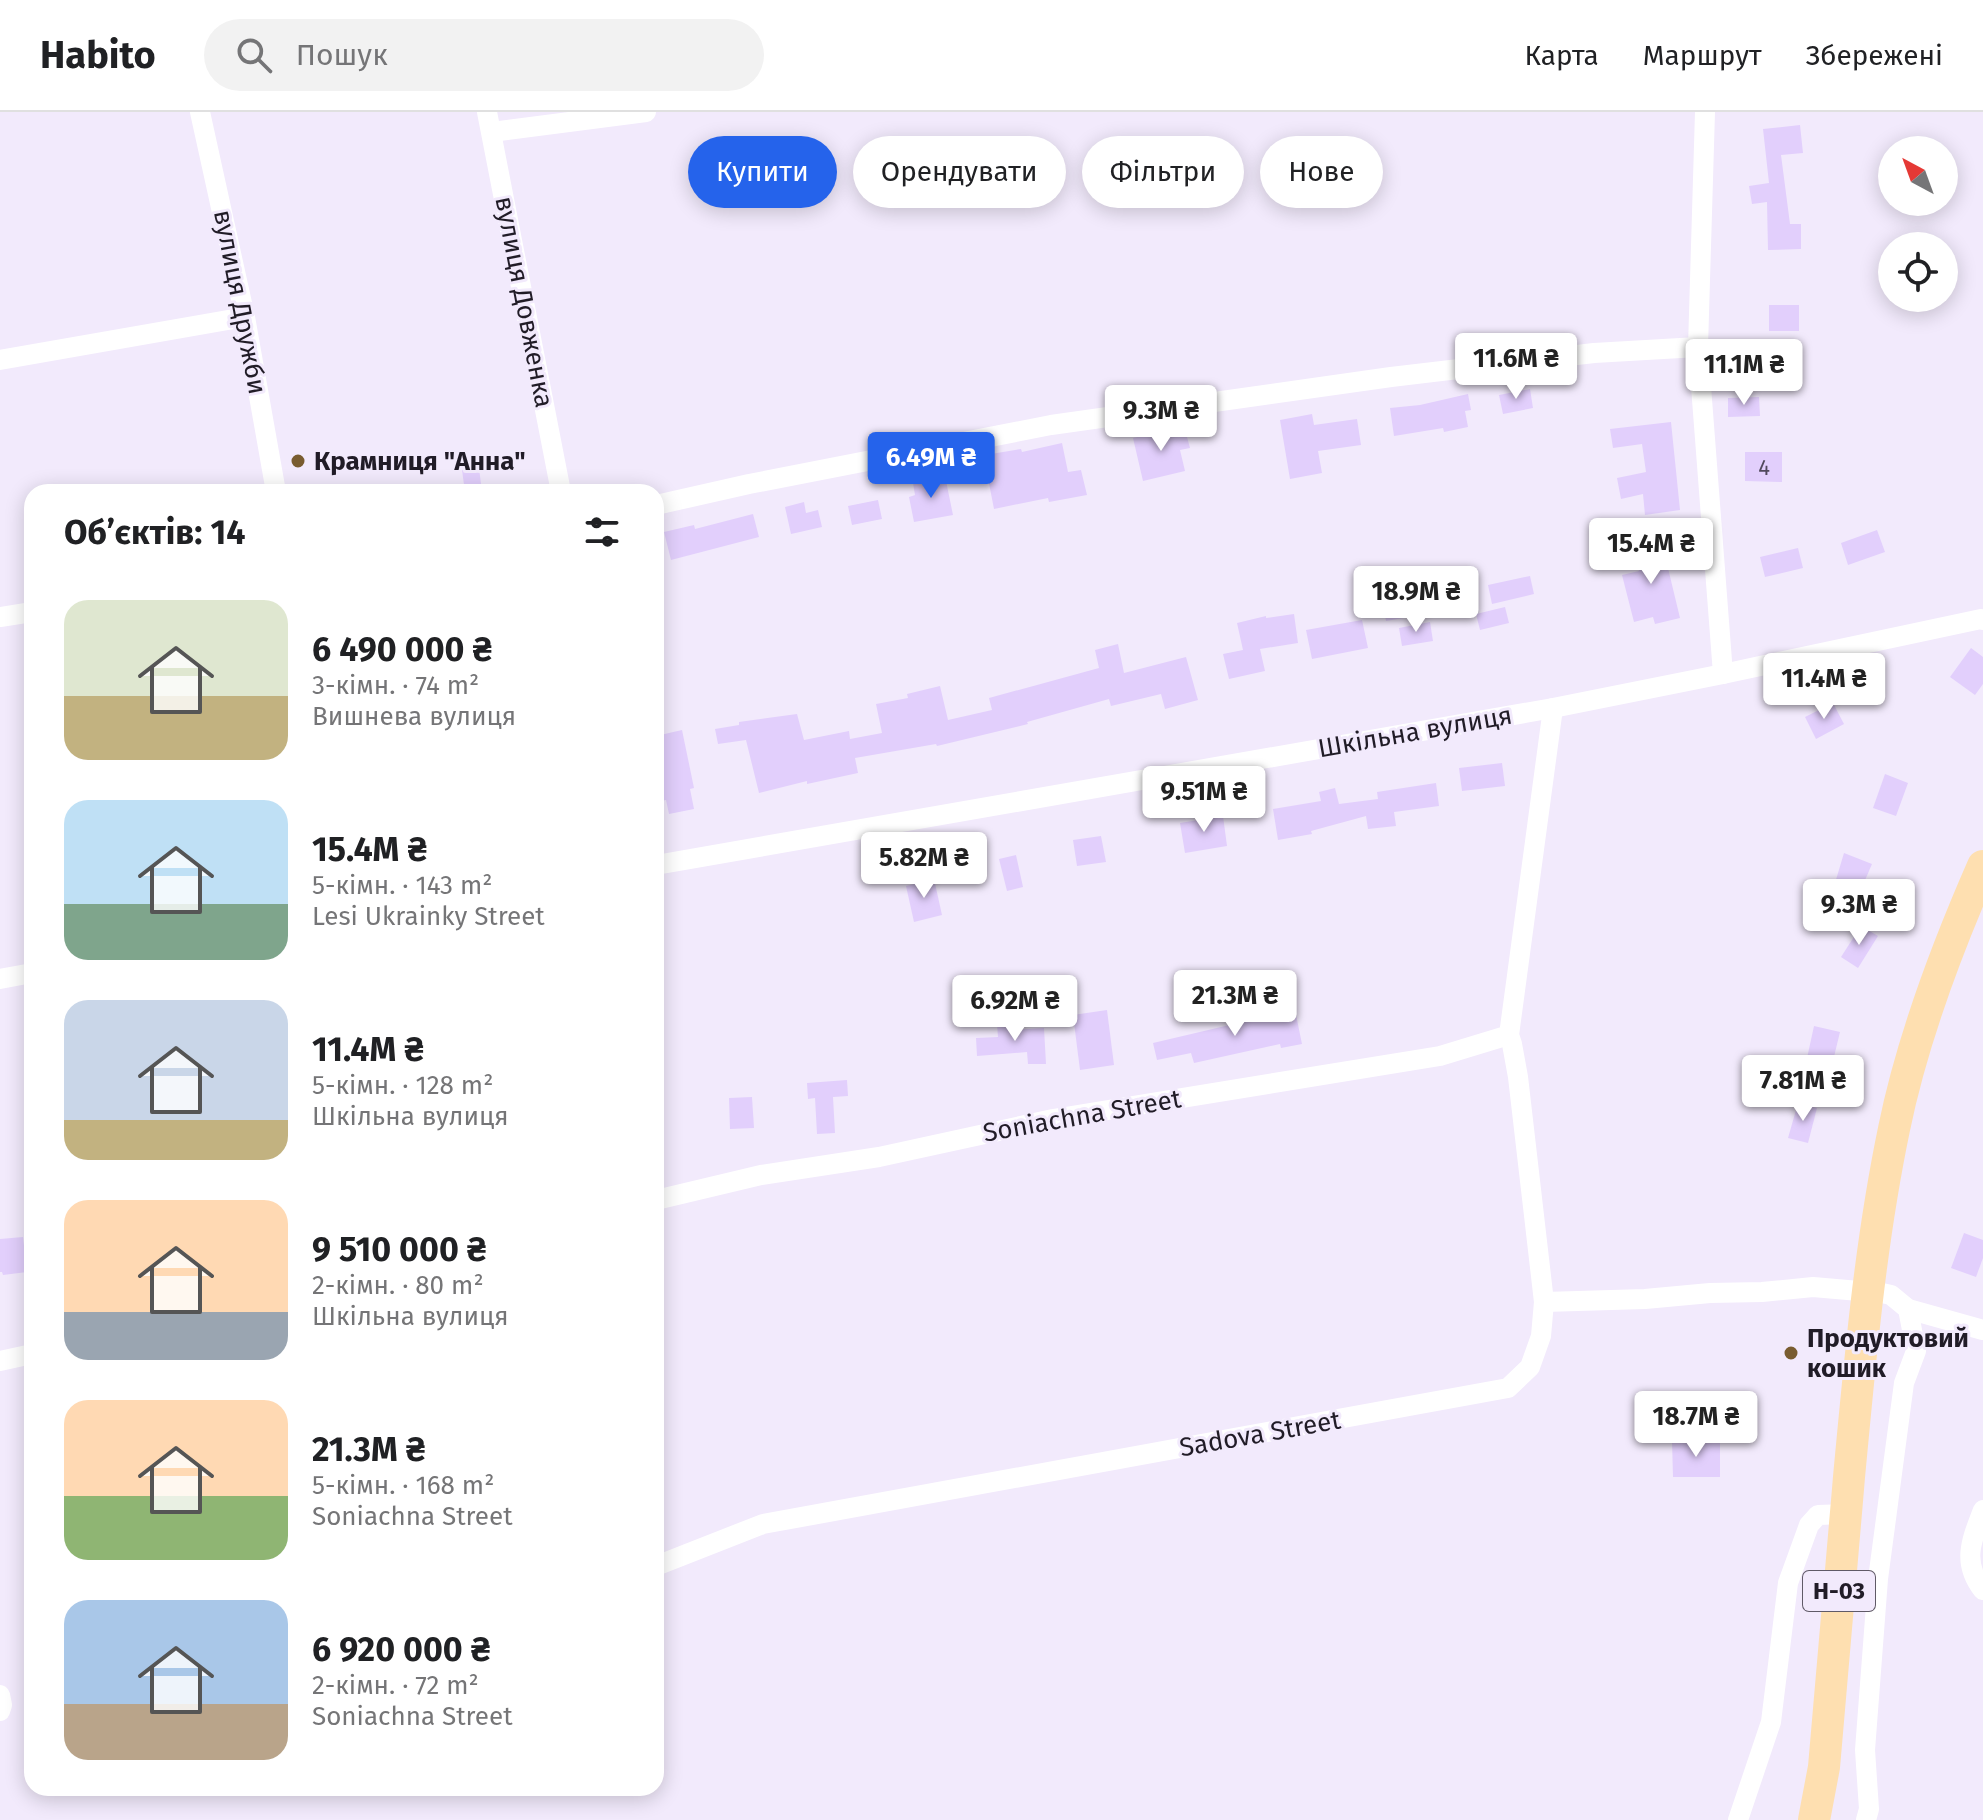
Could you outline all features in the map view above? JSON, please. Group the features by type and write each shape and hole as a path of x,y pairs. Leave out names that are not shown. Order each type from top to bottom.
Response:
{"main road":[{"name":"Н-03","path":"1814,1820 1824,1767 1859,1361 1894,1127 1914,1050 1955,930 1983,866"}],"street":[{"name":"вулиця Дружби","path":"200,112 245,317 275,484"},
{"path":"490,122 646,112"},
{"path":"1705,112 1698,347 1723,674"},
{"name":"вулиця Довженка","path":"490,122 559,484"},
{"path":"0,360 245,317"},
{"path":"664,503 1051,425 1579,354 1698,347"},
{"path":"0,617 24,613"},
{"name":"Шкільна вулиця","path":"664,864 1553,708 1983,620"},
{"name":"Sadova Street","path":"664,1563 763,1524 1508,1388 1530,1367 1541,1336 1544,1302 1518,1077 1509,1035 1553,708"},
{"path":"0,979 24,974"},
{"name":"Soniachna Street","path":"664,1198 761,1175 879,1157 1053,1119 1440,1056 1509,1035"},
{"path":"1544,1302 1645,1299 1813,1287 1891,1295 1908,1309 1983,1330"},
{"path":"1871,1816 1865,1750 1877,1583 1904,1383 1916,1351 1908,1309"},
{"path":"0,1361 24,1356"},
{"path":"1983,1510 1970,1543 1970,1565 1983,1590"},
{"path":"1738,1820 1771,1722 1788,1583 1801,1546 1809,1525 1818,1515 1846,1514"},
{"path":"0,1695 0,1711"}],"building":[{"path":"1800,125 1803,153 1781,155 1790,224 1801,224 1801,249 1768,250 1767,202 1752,204 1749,186 1769,183 1763,129"},
{"path":"1769,305 1799,305 1799,331 1769,331"},
{"path":"1530,389 1533,408 1503,414 1499,395"},
{"path":"1468,394 1471,410 1465,411 1468,427 1394,436 1390,408"},
{"path":"1759,397 1760,416 1728,417 1728,398"},
{"path":"1312,414 1314,425 1357,419 1361,445 1318,451 1322,473 1290,479 1280,420"},
{"path":"1671,422 1680,510 1645,515 1643,494 1621,499 1617,478 1646,472 1642,444 1613,448 1610,429"},
{"path":"1184,426 1190,448 1180,450 1185,471 1143,481 1133,438"},
{"path":"1062,443 1068,472 1081,470 1087,495 1049,502 1048,498 994,509 987,473 982,474 979,456 1021,449 1022,452"},
{"path":"1745,452 1782,452 1782,482 1745,481"},
{"path":"479,468 481,484 464,484 462,470"},
{"path":"945,476 953,515 914,522 909,497 915,495 913,483"},
{"path":"878,500 882,519 852,525 848,506"},
{"path":"804,502 806,513 818,510 822,527 791,534 785,507"},
{"path":"753,514 759,537 671,560 664,532 694,525 695,529"},
{"path":"1877,530 1885,552 1848,565 1841,543"},
{"path":"1658,539 1680,618 1655,624 1653,617 1634,622 1622,575 1639,571 1632,547"},
{"path":"1798,548 1803,568 1765,577 1760,557"},
{"path":"1530,576 1534,594 1492,604 1488,585"},
{"path":"1408,602 1410,617 1386,621 1383,606"},
{"path":"1505,607 1509,623 1480,630 1476,614"},
{"path":"1294,614 1298,643 1260,649 1265,671 1229,679 1223,654 1243,650 1237,623"},
{"path":"1362,620 1368,648 1312,659 1306,630"},
{"path":"1430,622 1433,641 1402,646 1399,628"},
{"path":"1118,644 1124,673 1186,657 1198,700 1165,709 1161,694 1111,706 1109,699 1028,724 937,746 855,758 858,773 759,793 746,740 718,744 715,729 739,725 739,722 797,714 804,740 849,731 850,739 882,733 876,704 908,698 907,694 940,686 948,720 992,710 989,698 1099,668 1095,650"},
{"path":"1971,648 1983,657 1983,684 1975,695 1950,677"},
{"path":"1833,703 1844,724 1816,739 1805,717"},
{"path":"682,730 694,788 690,789 694,809 669,814 664,800 664,734"},
{"path":"1502,763 1505,786 1462,791 1459,768"},
{"path":"1885,774 1908,783 1896,816 1873,808"},
{"path":"1436,783 1439,806 1394,812 1396,826 1368,829 1366,816 1311,831 1312,834 1278,840 1273,809 1321,801 1319,792 1335,788 1339,804 1378,799 1377,792"},
{"path":"1223,816 1227,846 1185,853 1180,823"},
{"path":"1101,836 1106,862 1077,866 1073,840"},
{"path":"1844,853 1872,864 1856,901 1832,893"},
{"path":"1016,855 1023,887 1007,891 999,859"},
{"path":"934,879 942,915 914,922 906,886"},
{"path":"1861,926 1878,936 1858,968 1841,957"},
{"path":"1107,1010 1114,1065 1080,1070 1073,1015"},
{"path":"1295,1010 1302,1044 1281,1048 1280,1044 1194,1063 1191,1053 1157,1060 1153,1043 1238,1023 1238,1020"},
{"path":"1013,1022 1013,1030 1044,1028 1046,1064 1028,1064 1027,1052 977,1056 976,1038 998,1037 997,1024"},
{"path":"1814,1026 1840,1032 1832,1065 1807,1058"},
{"path":"847,1080 848,1096 833,1097 835,1133 817,1134 815,1098 808,1099 807,1083"},
{"path":"752,1097 754,1128 730,1129 729,1098"},
{"path":"1798,1103 1817,1108 1808,1143 1788,1138"},
{"path":"1964,1233 1983,1240 1983,1258 1976,1277 1951,1268"},
{"path":"23,1237 24,1272 3,1275 0,1272 0,1239"},
{"path":"1720,1440 1720,1477 1673,1477 1672,1441"}],"place":[{"name":"Крамниця \"Анна\"","path":"298,461"},
{"name":"Продуктовий кошик","path":"1791,1353"}]}
